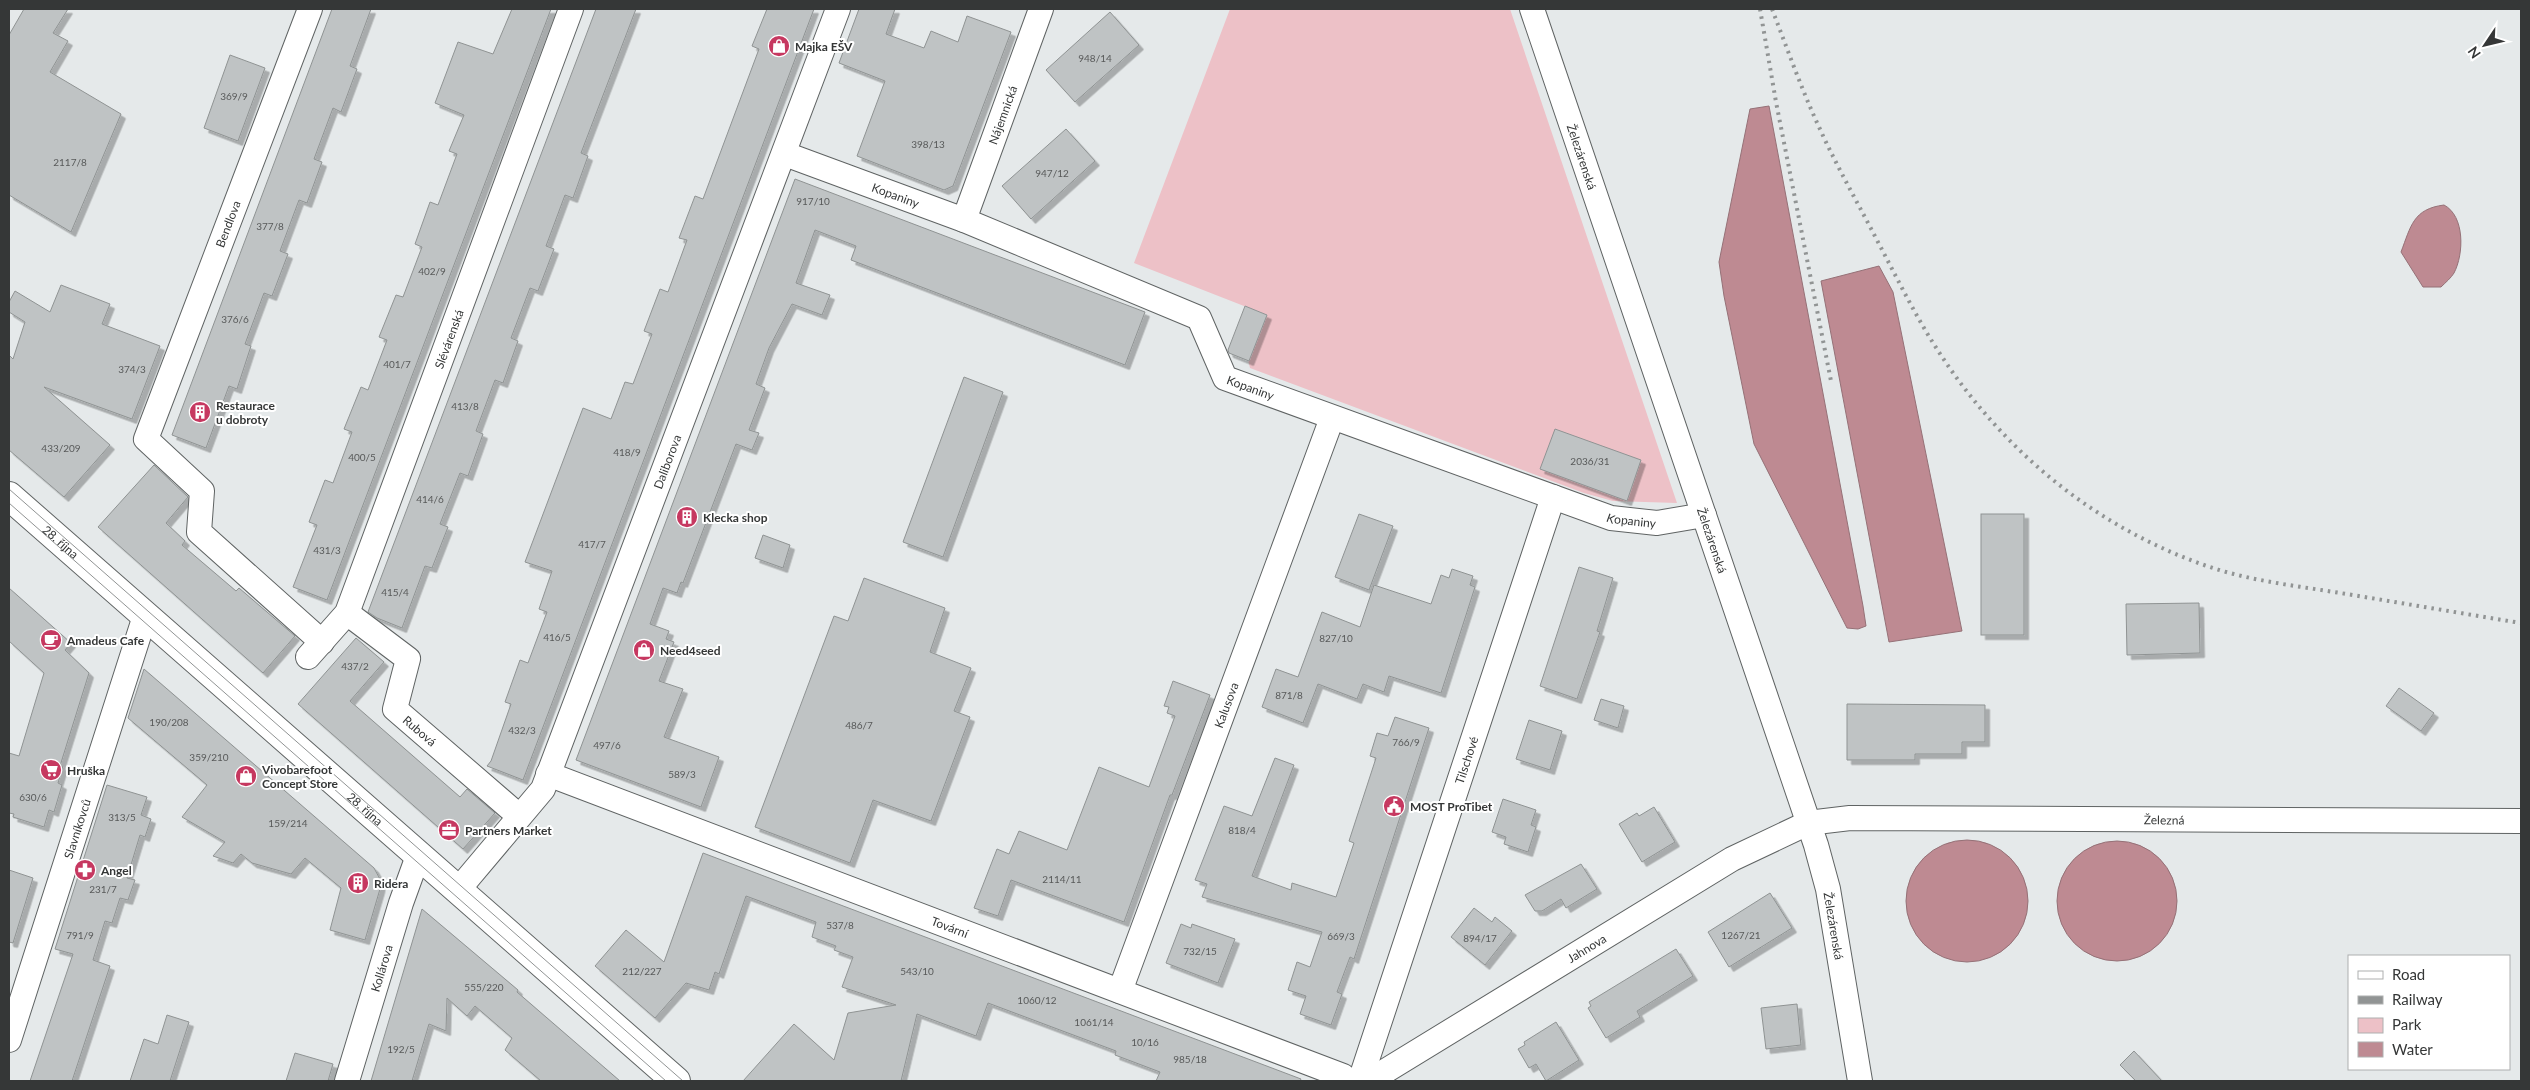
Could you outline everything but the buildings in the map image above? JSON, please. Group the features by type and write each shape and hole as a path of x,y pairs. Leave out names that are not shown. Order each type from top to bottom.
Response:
{"main road":[{"name":"28. října","path":"9,496 676,1081"}],"street":[{"name":"Bendlova","path":"310,9 146,439 202,490 199,532 315,650"},
{"name":"Slévárenská","path":"315,650 347,613 571,9"},
{"name":"Daliborova","path":"458,890 543,789 785,154 838,9"},
{"name":"Nájemnická","path":"964,220 1041,9"},
{"name":"Železárenská","path":"1532,9 1808,823 1828,889 1860,1081"},
{"name":"Kopaniny","path":"785,154 964,220 1199,318 1224,378 1611,518 1627,521 1671,522 1704,515"},
{"name":"Kalusova","path":"1120,991 1332,418"},
{"name":"Tilschové","path":"1360,1081 1553,497"},
{"name":"Rubová","path":"347,613 408,659 395,709 519,816"},
{"name":"Slavníkovců","path":"9,1040 145,616"},
{"name":"Tovární","path":"548,774 1343,1076 1350,1081"},
{"name":"Železná","path":"1808,823 1850,818 2521,820"},
{"name":"Jahnova","path":"1369,1081 1732,859 1808,823"},
{"name":"Kollárova","path":"347,1081 400,903 418,856"}],"green space":[{"path":"1230,9 1510,9 1677,503 1613,501 1584,493 1250,368 1248,360 1267,315 1134,263"}],"water":[{"path":"1769,106 1863,606 1866,626 1858,629 1847,628 1754,444 1724,296 1719,262 1750,109"},
{"path":"2444,205 2451,210 2459,226 2461,236 2460,256 2453,275 2441,287 2423,287 2401,252 2411,227 2419,215 2426,210"},
{"path":"1879,266 1893,292 1962,631 1889,642 1821,281"},
{"path":"1967,840 1979,841 1990,845 2001,850 2010,858 2018,867 2023,878 2027,889 2027,913 2023,924 2018,935 2010,944 2001,952 1990,957 1979,961 1967,962 1955,961 1944,957 1933,952 1924,944 1916,935 1911,924 1907,913 1906,901 1907,889 1911,878 1916,867 1924,858 1933,850 1944,845 1955,841"},
{"path":"2117,841 2129,842 2140,846 2150,851 2159,859 2167,868 2172,878 2176,889 2176,913 2172,924 2167,934 2159,943 2150,951 2140,956 2129,960 2117,961 2105,960 2094,956 2084,951 2075,943 2067,934 2062,924 2058,913 2057,901 2058,889 2062,878 2067,868 2075,859 2084,851 2094,846 2105,842"}],"tram line":[{"path":"9,489 683,1081"},
{"path":"9,503 666,1081"}],"railway":[{"path":"1760,9 1776,102 1831,381"},
{"path":"1772,9 1806,98 1826,142 1927,334 1960,383 1988,417 2018,449 2051,478 2086,505 2123,528 2163,548 2204,565 2236,575 2268,582 2521,623"}],"place":[{"name":"Majka EŠV","path":"779,46"},
{"name":"Restaurace u dobroty","path":"200,412"},
{"name":"Klecka shop","path":"687,517"},
{"name":"Amadeus Cafe","path":"51,640"},
{"name":"Need4seed","path":"644,650"},
{"name":"Hruška","path":"51,770"},
{"name":"Vivobarefoot Concept Store","path":"246,776"},
{"name":"MOST ProTibet","path":"1394,806"},
{"name":"Partners Market","path":"449,830"},
{"name":"Angel","path":"85,870"},
{"name":"Ridera","path":"358,883"}]}
